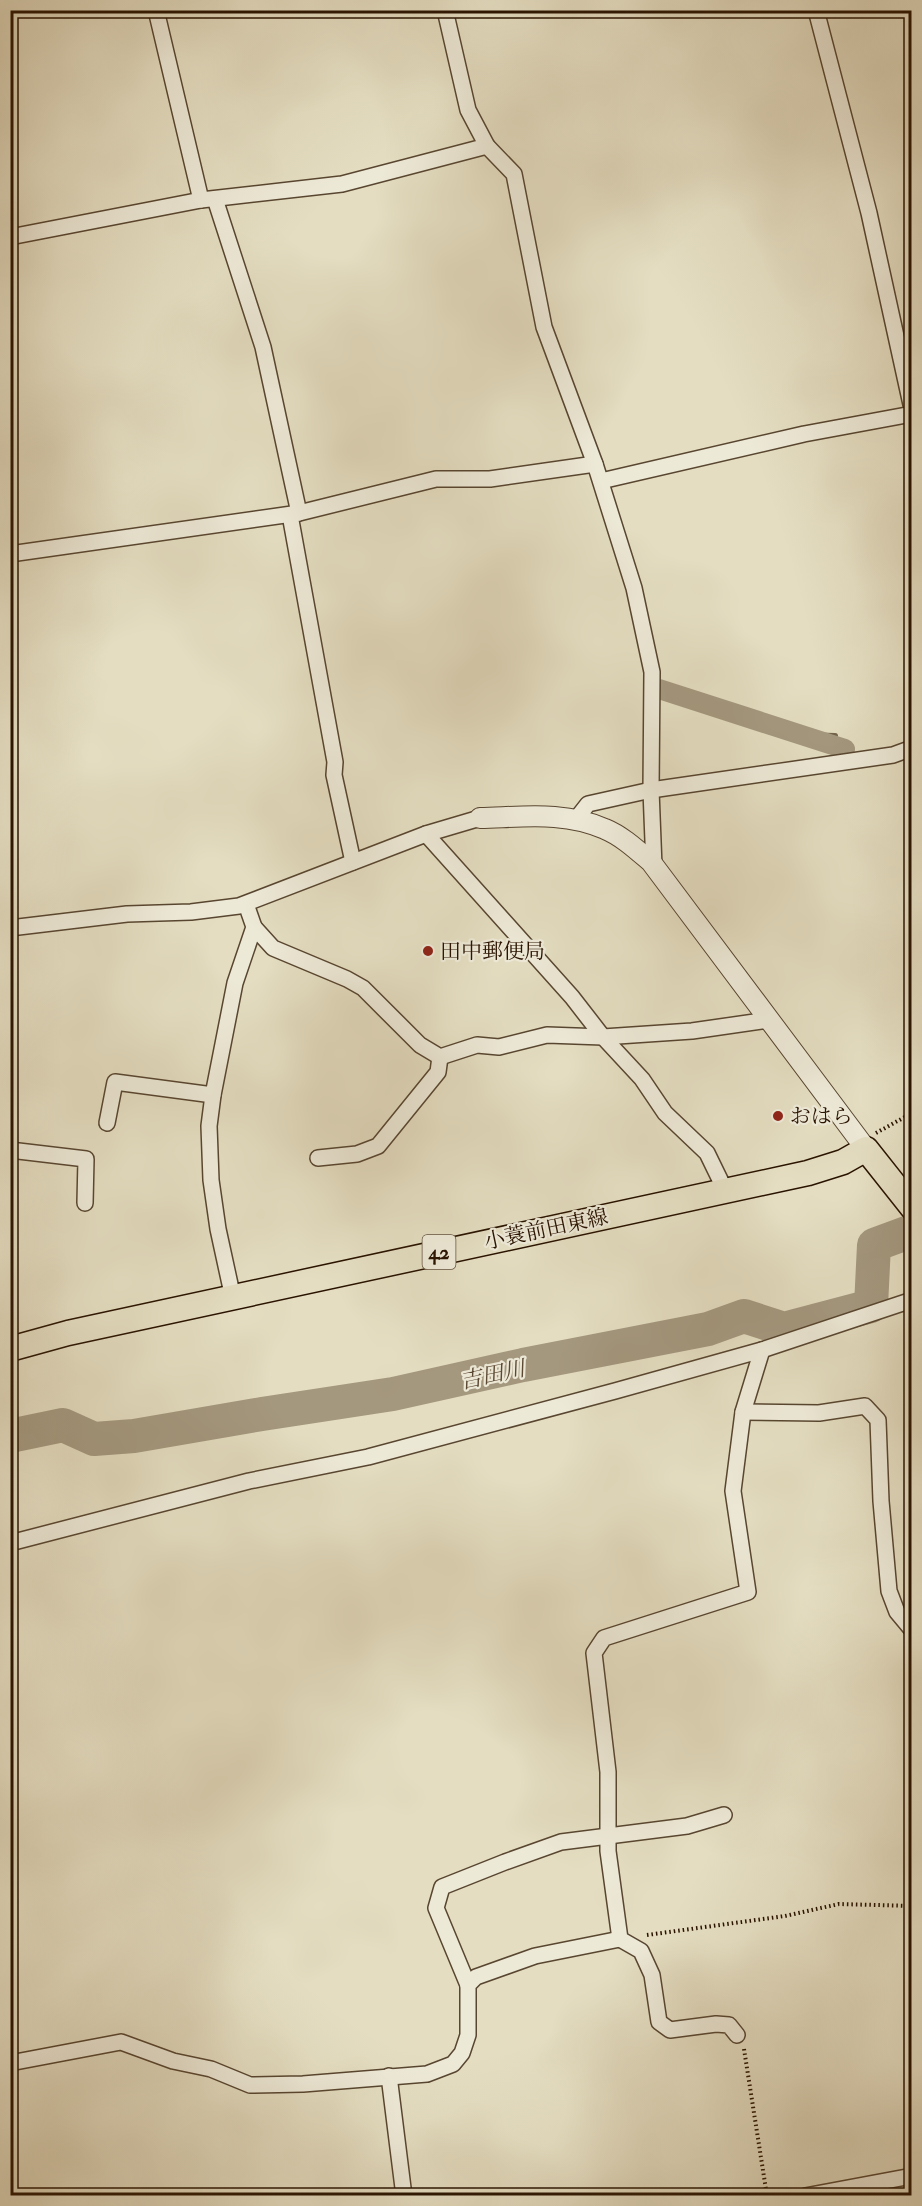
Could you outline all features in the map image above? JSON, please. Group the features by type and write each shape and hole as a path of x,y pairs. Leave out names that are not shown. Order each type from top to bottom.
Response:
{"main road":[{"path":"862,1145 912,1207"},
{"name":"小蓑前田東線","path":"10,1349 68,1333 808,1173 843,1162 862,1145"}],"street":[{"path":"156,10 208,199 263,347 294,514 335,762 334,775 353,862"},
{"path":"445,10 468,110 487,146 514,174 544,327 601,481 634,588 652,672 651,790 654,867"},
{"path":"816,10 869,213 912,409"},
{"path":"10,237 208,199 342,184 487,146"},
{"path":"601,481 804,434 912,414"},
{"path":"10,554 294,514 436,479 490,479 595,464"},
{"path":"577,818 588,804 651,790 893,755 912,748"},
{"path":"10,928 127,914 191,912 246,904 426,834 480,818 541,815 577,818 607,829 632,846 654,867 862,1145"},
{"path":"426,834 642,1079 665,1113 707,1153 725,1190"},
{"path":"246,904 254,927 273,948 363,988 420,1045 440,1057 477,1046 499,1047 547,1035 603,1037 692,1031 768,1020"},
{"path":"233,1298 218,1229 211,1180 209,1126 234,983 254,927"},
{"path":"318,1158 357,1154 378,1146 438,1072 440,1057"},
{"path":"107,1123 115,1082 213,1095"},
{"path":"10,1150 86,1159 85,1203"},
{"path":"10,1544 249,1481 368,1457 762,1350 912,1299"},
{"path":"620,1939 608,1851 608,1772 594,1653 603,1638 748,1592 733,1491 743,1412 762,1350"},
{"path":"743,1412 819,1413 866,1406 878,1420 881,1501 889,1591 897,1612 912,1630"},
{"path":"10,2063 121,2042 173,2061 211,2069 250,2085 303,2084 427,2074 453,2064 462,2053 468,2035 468,1985 436,1908 442,1887 561,1842 687,1826 724,1815"},
{"path":"468,1985 476,1977 535,1956 620,1939 641,1951 652,1975 659,2022 670,2030 716,2024 729,2025 737,2035"},
{"path":"389,2076 404,2196"},
{"path":"805,2196 912,2176"}],"path":[{"path":"862,1145 912,1113"},
{"path":"620,1939 785,1916 839,1904 912,1906"},
{"path":"737,2035 745,2053 767,2196"}],"waterway":[{"path":"659,689 845,749"},
{"path":"802,735 835,736"},
{"name":"吉田川","path":"10,1436 63,1425 94,1439 134,1436 393,1394 523,1365 708,1329 744,1316 784,1329 871,1306 874,1245 912,1231"}],"place":[{"name":"田中郵便局","path":"428,951"},
{"name":"おはら","path":"778,1116"}]}
